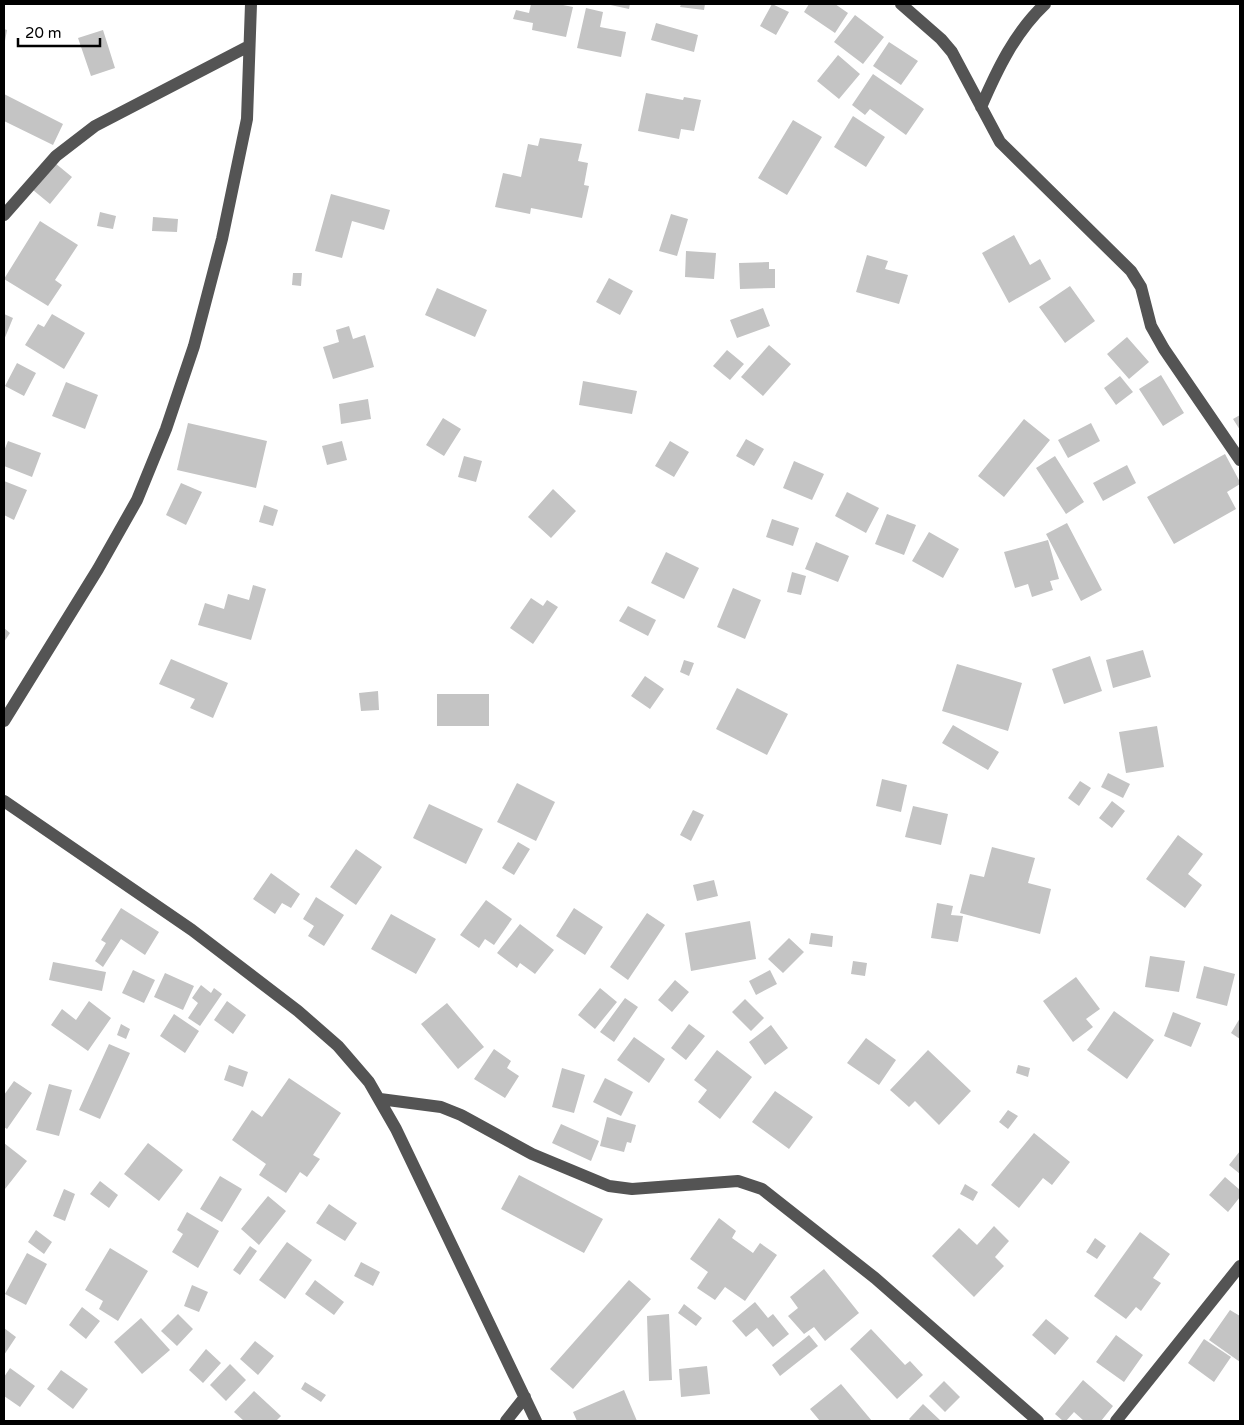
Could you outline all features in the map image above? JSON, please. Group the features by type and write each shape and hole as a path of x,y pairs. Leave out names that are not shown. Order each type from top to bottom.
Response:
{"street":[{"path":"4,721 98,569 137,500 166,429 194,346 224,230 247,119 251,4"},
{"path":"901,4 941,39 952,52 1000,142 1131,270 1141,287 1151,326 1164,349 1240,460"},
{"path":"981,107 998,69 1030,18 1045,4"},
{"path":"4,215 56,156 95,126 249,46"},
{"path":"4,801 192,930 298,1011 338,1046 369,1082 380,1099 536,1421"},
{"path":"380,1099 442,1107 461,1114 532,1154 578,1175 609,1186 632,1189 738,1180 753,1184 875,1278 1038,1421"},
{"path":"1116,1421 1240,1266"},
{"path":"506,1421 525,1397"}],"building":[{"path":"531,4 558,4 573,7 566,37 532,30 533,23 513,19 516,10 529,13"},
{"path":"606,4 630,4 629,9"},
{"path":"681,4 705,4 704,10 680,7"},
{"path":"772,4 789,12 776,35 760,26"},
{"path":"809,4 835,4 848,13 835,33 804,12"},
{"path":"586,8 603,12 600,27 626,32 621,57 577,48"},
{"path":"855,15 884,37 863,64 834,42"},
{"path":"656,23 698,35 694,52 651,40"},
{"path":"4,29 7,30 5,41 4,41"},
{"path":"103,30 115,68 91,76 78,38"},
{"path":"889,42 918,61 901,85 873,66"},
{"path":"838,55 860,74 839,99 817,81"},
{"path":"873,74 924,109 906,135 870,109 865,115 852,105"},
{"path":"646,93 683,100 684,97 701,100 694,131 681,129 679,139 638,131"},
{"path":"4,94 63,124 53,145 4,121"},
{"path":"853,116 885,137 866,167 834,147"},
{"path":"793,120 822,137 787,195 758,178"},
{"path":"540,138 582,144 578,161 588,163 584,185 589,186 582,218 531,208 530,214 495,207 503,173 521,177 528,144 538,146"},
{"path":"55,163 72,177 50,204 33,190"},
{"path":"331,194 390,210 384,230 352,221 342,258 315,251"},
{"path":"100,212 116,216 113,229 97,226"},
{"path":"671,214 688,219 677,256 659,251"},
{"path":"153,217 178,219 177,232 152,231"},
{"path":"40,221 78,245 55,280 62,285 48,306 4,279"},
{"path":"1014,235 1030,265 1040,259 1051,279 1009,303 982,253"},
{"path":"686,251 716,253 714,279 685,277"},
{"path":"867,255 888,261 885,269 908,275 899,304 856,292"},
{"path":"769,262 769,269 775,269 775,288 740,289 739,263"},
{"path":"293,273 302,273 301,286 292,285"},
{"path":"609,278 633,291 620,315 596,302"},
{"path":"1070,286 1095,321 1065,343 1039,307"},
{"path":"437,288 487,310 475,337 425,315"},
{"path":"763,308 770,326 737,338 730,320"},
{"path":"4,314 13,318 4,340"},
{"path":"52,314 85,333 64,369 25,345 38,324 44,327"},
{"path":"349,326 353,339 365,335 374,367 333,379 323,347 339,342 336,330"},
{"path":"1127,337 1149,362 1129,379 1107,354"},
{"path":"769,345 791,364 763,396 741,377"},
{"path":"727,350 744,364 730,380 713,366"},
{"path":"17,363 36,373 24,396 5,386"},
{"path":"1161,375 1184,413 1163,426 1139,389"},
{"path":"1120,376 1133,392 1116,405 1104,388"},
{"path":"583,381 637,391 632,414 579,405"},
{"path":"66,382 98,395 85,429 52,416"},
{"path":"368,399 371,419 341,424 339,404"},
{"path":"1240,415 1240,430 1233,419"},
{"path":"443,418 461,429 444,456 426,445"},
{"path":"1024,419 1050,440 1004,497 978,476"},
{"path":"188,423 267,441 256,488 177,470"},
{"path":"1091,423 1100,441 1068,458 1058,440"},
{"path":"746,439 764,449 754,466 736,456"},
{"path":"8,441 41,453 32,477 4,466 4,451"},
{"path":"342,441 347,460 327,465 322,446"},
{"path":"670,441 689,452 674,477 655,466"},
{"path":"1225,454 1240,482 1240,484 1227,492 1236,509 1174,544 1147,497"},
{"path":"464,456 482,461 476,482 458,477"},
{"path":"1055,456 1084,502 1066,514 1036,468"},
{"path":"794,461 824,474 812,500 783,488"},
{"path":"1127,465 1136,483 1103,501 1093,483"},
{"path":"4,481 27,490 14,520 4,515"},
{"path":"181,483 202,492 186,525 166,515"},
{"path":"553,489 576,511 551,538 528,517"},
{"path":"847,492 879,508 866,533 835,516"},
{"path":"264,505 278,510 273,526 259,522"},
{"path":"887,514 916,525 904,555 875,544"},
{"path":"772,519 799,528 793,546 766,537"},
{"path":"1067,523 1102,590 1081,601 1046,534"},
{"path":"929,532 959,549 943,578 912,561"},
{"path":"1048,540 1059,579 1050,581 1053,590 1032,597 1028,584 1015,588 1004,552"},
{"path":"816,542 849,556 838,582 805,569"},
{"path":"666,552 699,568 684,599 651,583"},
{"path":"792,572 806,576 801,595 787,592"},
{"path":"253,585 266,589 251,640 198,625 205,603 224,609 228,594 249,600"},
{"path":"733,588 761,600 745,639 717,627"},
{"path":"531,598 543,606 547,600 558,607 533,644 510,628"},
{"path":"628,606 656,620 648,636 619,621"},
{"path":"4,628 10,633 4,642"},
{"path":"1143,650 1151,677 1113,688 1106,660"},
{"path":"1090,656 1102,691 1064,704 1052,669"},
{"path":"171,659 228,683 213,718 190,708 195,699 159,684"},
{"path":"684,660 694,663 689,676 680,672"},
{"path":"957,664 1022,683 1008,731 942,711"},
{"path":"645,676 664,689 650,709 631,696"},
{"path":"737,688 788,714 767,755 716,729"},
{"path":"378,691 379,710 361,711 359,693"},
{"path":"437,694 489,694 489,726 437,726"},
{"path":"953,725 999,752 988,770 942,743"},
{"path":"1157,726 1164,767 1126,773 1119,732"},
{"path":"1108,773 1130,784 1123,798 1101,787"},
{"path":"882,779 907,785 901,812 876,806"},
{"path":"1080,781 1091,788 1079,806 1068,798"},
{"path":"517,783 555,802 536,841 497,822"},
{"path":"1112,801 1125,811 1112,828 1099,818"},
{"path":"429,804 483,829 466,864 413,838"},
{"path":"913,806 948,814 941,845 905,837"},
{"path":"693,810 704,815 691,841 680,835"},
{"path":"1178,835 1203,854 1188,874 1202,885 1185,908 1146,879"},
{"path":"518,842 530,849 514,875 502,868"},
{"path":"992,847 1035,858 1028,883 1051,889 1040,934 960,913 970,874 984,877"},
{"path":"356,849 382,867 356,905 330,887"},
{"path":"271,873 300,894 291,908 282,903 275,914 253,899"},
{"path":"714,880 718,896 697,901 693,885"},
{"path":"316,897 344,915 324,946 308,936 314,926 303,919"},
{"path":"486,900 512,919 494,945 485,939 479,948 460,935"},
{"path":"937,903 953,906 951,915 963,916 958,942 931,938"},
{"path":"121,908 159,932 145,955 121,939 103,967 95,961 106,943 101,940"},
{"path":"574,908 603,927 585,955 556,936"},
{"path":"647,913 665,925 628,980 610,967"},
{"path":"391,914 436,939 416,974 371,949"},
{"path":"750,921 756,959 691,971 685,933"},
{"path":"520,924 554,950 535,974 520,963 517,968 497,953"},
{"path":"811,933 833,936 832,947 809,944"},
{"path":"789,938 804,952 783,973 768,959"},
{"path":"1150,956 1185,961 1179,992 1145,987"},
{"path":"853,961 867,963 865,976 851,974"},
{"path":"53,962 106,972 102,991 49,980"},
{"path":"1204,966 1235,974 1227,1006 1196,998"},
{"path":"133,970 155,980 144,1003 122,993"},
{"path":"770,970 777,984 756,995 749,981"},
{"path":"165,973 194,986 183,1010 154,997"},
{"path":"1076,977 1100,1009 1086,1019 1093,1027 1073,1042 1043,1001"},
{"path":"675,980 689,992 672,1012 658,1000"},
{"path":"201,985 211,993 214,988 222,994 200,1026 188,1018 198,1003 192,998"},
{"path":"600,988 617,1002 595,1029 578,1015"},
{"path":"625,998 638,1007 614,1042 600,1032"},
{"path":"745,999 764,1018 751,1031 732,1012"},
{"path":"89,1001 111,1018 88,1051 51,1025 62,1009 76,1020"},
{"path":"227,1001 246,1015 233,1034 214,1020"},
{"path":"447,1003 484,1047 458,1069 421,1024"},
{"path":"1114,1011 1154,1040 1127,1079 1087,1050"},
{"path":"1173,1012 1201,1023 1191,1047 1164,1036"},
{"path":"174,1014 199,1031 185,1053 160,1036"},
{"path":"1240,1018 1240,1039 1231,1033"},
{"path":"121,1024 130,1029 126,1039 117,1035"},
{"path":"689,1024 705,1036 686,1060 671,1048"},
{"path":"771,1025 788,1048 765,1065 749,1042"},
{"path":"634,1037 665,1059 649,1083 617,1060"},
{"path":"866,1038 896,1060 879,1085 847,1063"},
{"path":"109,1044 130,1053 100,1119 79,1110"},
{"path":"494,1049 511,1061 507,1068 519,1076 505,1098 474,1079"},
{"path":"717,1050 752,1077 720,1119 698,1102 707,1090 694,1080"},
{"path":"928,1050 971,1091 939,1125 915,1101 909,1107 890,1090"},
{"path":"229,1065 248,1072 243,1087 224,1080"},
{"path":"1018,1065 1030,1068 1028,1077 1016,1073"},
{"path":"562,1068 585,1075 574,1113 552,1107"},
{"path":"289,1078 341,1113 313,1155 320,1159 307,1177 300,1172 286,1193 259,1175 266,1164 232,1140 252,1110 262,1117"},
{"path":"605,1078 633,1092 621,1116 593,1102"},
{"path":"14,1081 32,1093 7,1129 4,1127 4,1095"},
{"path":"49,1084 72,1090 59,1136 36,1130"},
{"path":"775,1091 813,1117 789,1149 752,1122"},
{"path":"1008,1110 1018,1116 1008,1129 999,1122"},
{"path":"607,1117 636,1125 631,1143 627,1142 624,1152 600,1146"},
{"path":"561,1124 599,1141 591,1161 552,1143"},
{"path":"1034,1133 1070,1162 1052,1185 1043,1178 1019,1208 991,1185"},
{"path":"4,1143 27,1161 5,1189 4,1188"},
{"path":"148,1143 183,1170 159,1201 124,1174"},
{"path":"1240,1151 1240,1174 1229,1165"},
{"path":"519,1175 603,1219 584,1253 501,1209"},
{"path":"220,1176 242,1189 222,1222 200,1209"},
{"path":"1225,1177 1240,1190 1240,1197 1228,1212 1209,1195"},
{"path":"100,1181 118,1195 109,1208 90,1194"},
{"path":"965,1184 978,1192 973,1201 960,1194"},
{"path":"64,1189 75,1194 65,1221 53,1216"},
{"path":"268,1196 286,1211 259,1245 241,1229"},
{"path":"329,1204 357,1223 345,1241 316,1223"},
{"path":"187,1212 219,1231 198,1268 172,1252 183,1234 177,1230"},
{"path":"719,1218 736,1231 732,1238 753,1253 760,1243 777,1255 745,1301 725,1287 715,1300 697,1288 708,1272 690,1259"},
{"path":"994,1226 1009,1241 995,1257 1004,1266 974,1297 932,1256 959,1228 977,1245"},
{"path":"36,1230 52,1242 44,1254 28,1242"},
{"path":"1140,1232 1170,1254 1153,1278 1161,1283 1141,1311 1136,1307 1126,1319 1094,1296"},
{"path":"1095,1238 1106,1246 1097,1259 1086,1252"},
{"path":"287,1242 312,1260 285,1299 259,1280"},
{"path":"250,1246 257,1251 240,1275 233,1270"},
{"path":"110,1248 148,1271 118,1321 99,1309 103,1301 85,1290"},
{"path":"27,1253 47,1264 26,1305 5,1294"},
{"path":"361,1262 380,1272 373,1286 354,1276"},
{"path":"824,1269 859,1313 825,1341 814,1327 804,1334 788,1316 798,1308 790,1297"},
{"path":"315,1280 344,1302 334,1315 305,1294"},
{"path":"629,1280 651,1299 573,1389 550,1369"},
{"path":"192,1285 208,1292 199,1312 184,1306"},
{"path":"755,1302 768,1318 773,1314 789,1334 773,1347 757,1328 746,1337 732,1321"},
{"path":"684,1304 702,1318 696,1326 678,1313"},
{"path":"82,1307 100,1321 86,1339 69,1325"},
{"path":"1230,1310 1240,1316 1240,1362 1209,1340"},
{"path":"178,1314 193,1329 177,1346 161,1331"},
{"path":"669,1314 672,1380 649,1381 647,1316"},
{"path":"141,1318 170,1350 142,1374 114,1342"},
{"path":"1046,1319 1069,1338 1055,1355 1032,1335"},
{"path":"4,1328 16,1337 4,1355"},
{"path":"871,1329 905,1365 910,1361 923,1375 897,1399 850,1349"},
{"path":"809,1335 818,1346 780,1376 772,1365"},
{"path":"1116,1335 1143,1355 1124,1382 1096,1362"},
{"path":"1204,1339 1231,1357 1214,1382 1188,1363"},
{"path":"255,1341 274,1356 258,1375 240,1359"},
{"path":"206,1349 221,1363 203,1383 189,1370"},
{"path":"230,1364 246,1380 226,1401 210,1385"},
{"path":"707,1366 710,1394 681,1397 679,1369"},
{"path":"10,1368 35,1386 20,1407 4,1396 4,1377"},
{"path":"61,1370 88,1389 73,1409 47,1389"},
{"path":"1083,1380 1113,1406 1101,1421 1084,1421 1074,1412 1066,1421 1063,1421 1055,1414"},
{"path":"944,1381 960,1397 945,1412 929,1396"},
{"path":"305,1382 326,1395 321,1402 301,1389"},
{"path":"841,1384 872,1421 820,1421 810,1409"},
{"path":"624,1390 637,1421 577,1421 573,1412"},
{"path":"254,1391 281,1416 276,1421 244,1421 234,1412"},
{"path":"923,1404 941,1421 911,1421 909,1419"}]}
